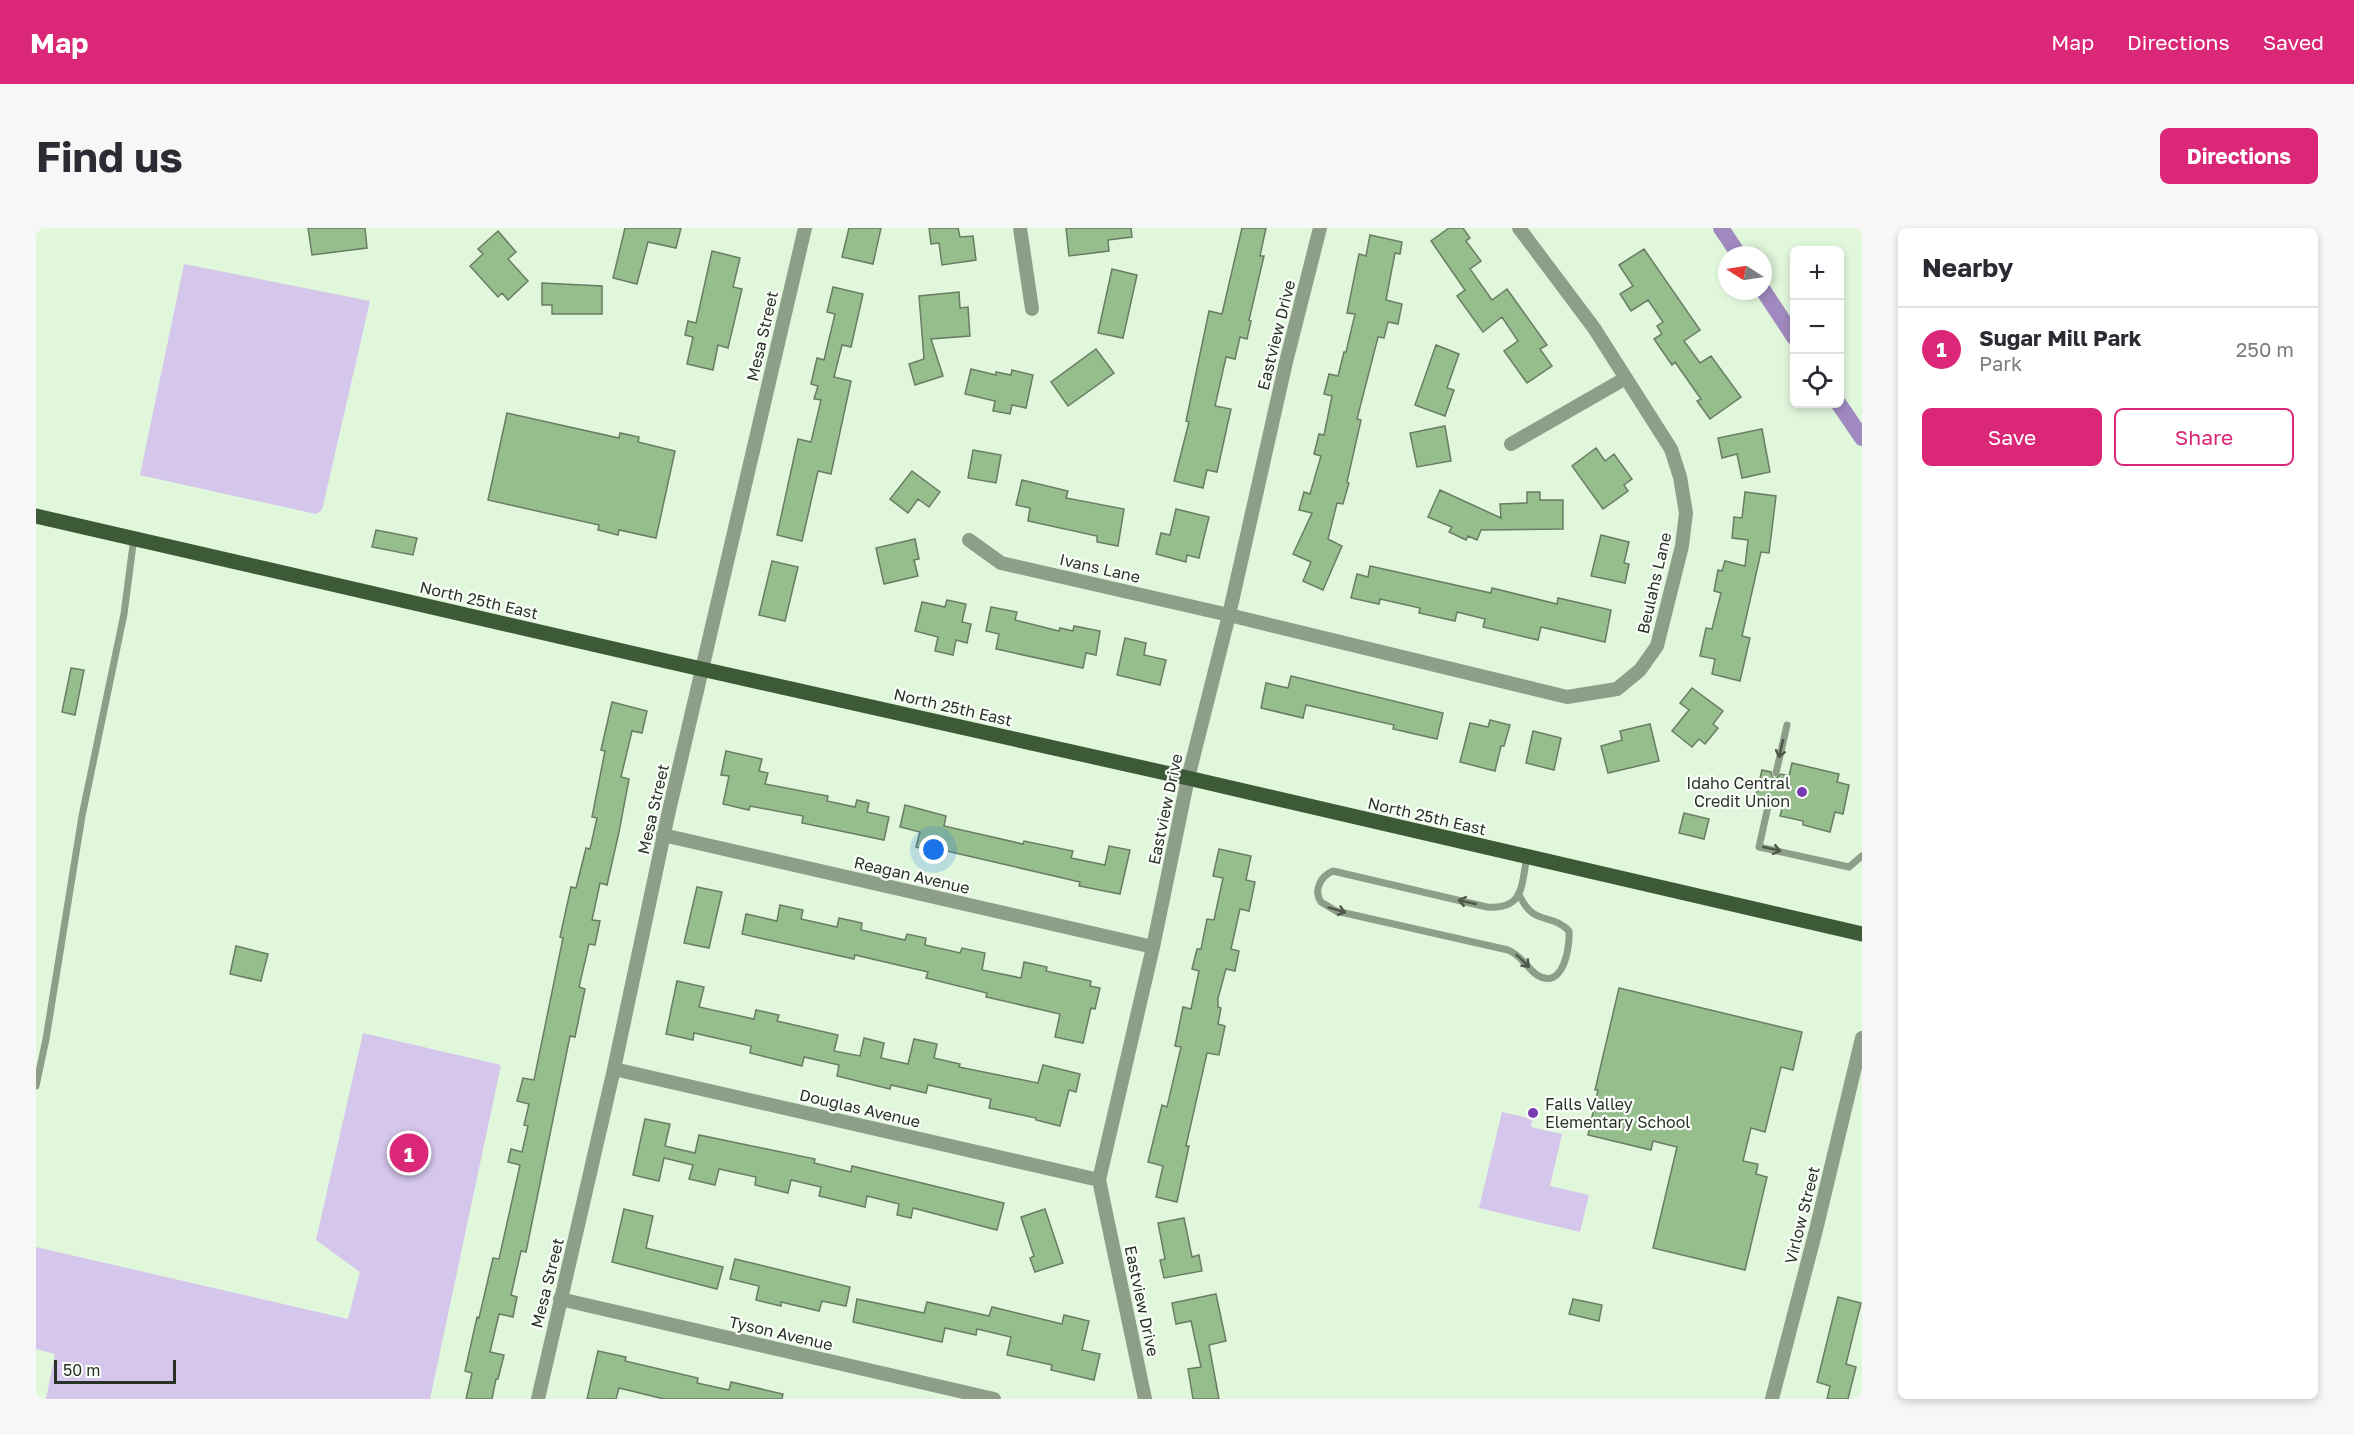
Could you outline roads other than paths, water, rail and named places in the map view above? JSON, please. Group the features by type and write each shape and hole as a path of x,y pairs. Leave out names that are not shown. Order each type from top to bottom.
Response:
{"main road":[{"name":"North 25th East","path":"36,516 1862,934"}],"street":[{"name":"Mesa Street","path":"538,1399 614,1069 663,835 805,228"},
{"path":"1020,228 1032,309"},
{"name":"Eastview Drive","path":"1145,1399 1099,1180 1153,947 1188,778 1229,615 1286,362 1320,228"},
{"name":"Beulahs Lane","path":"1229,615 1567,697 1617,689 1640,670 1657,646 1682,546 1686,513 1680,477 1671,448 1594,328 1519,228"},
{"path":"1511,444 1626,378"},
{"name":"Ivans Lane","path":"969,540 1001,562 1229,615"},
{"name":"Reagan Avenue","path":"663,835 1153,947"},
{"name":"Virlow Street","path":"1772,1399 1816,1230 1862,1038"},
{"name":"Douglas Avenue","path":"614,1069 1099,1180"},
{"name":"Tyson Avenue","path":"561,1299 994,1399"}],"lane":[{"path":"36,1086 48,1028 82,816 124,614 134,537"},
{"path":"1776,773 1786,725"},
{"path":"1769,802 1759,847 1849,867 1862,856"},
{"path":"1519,894 1524,906 1533,915 1563,924 1569,931 1568,950 1563,968 1555,976 1547,978 1539,976 1508,950 1336,911 1321,902 1317,892 1326,874 1333,871 1487,907 1501,908 1512,904 1519,894 1527,857"}],"waterway":[{"path":"1721,228 1733,246"},
{"path":"1770,300 1790,331"},
{"path":"1842,408 1862,438"}],"place":[{"name":"Idaho Central Credit Union","path":"1802,792"},
{"name":"Falls Valley Elementary School","path":"1533,1113"},
{"name":"Sugar Mill Park","path":"409,1153"}]}
